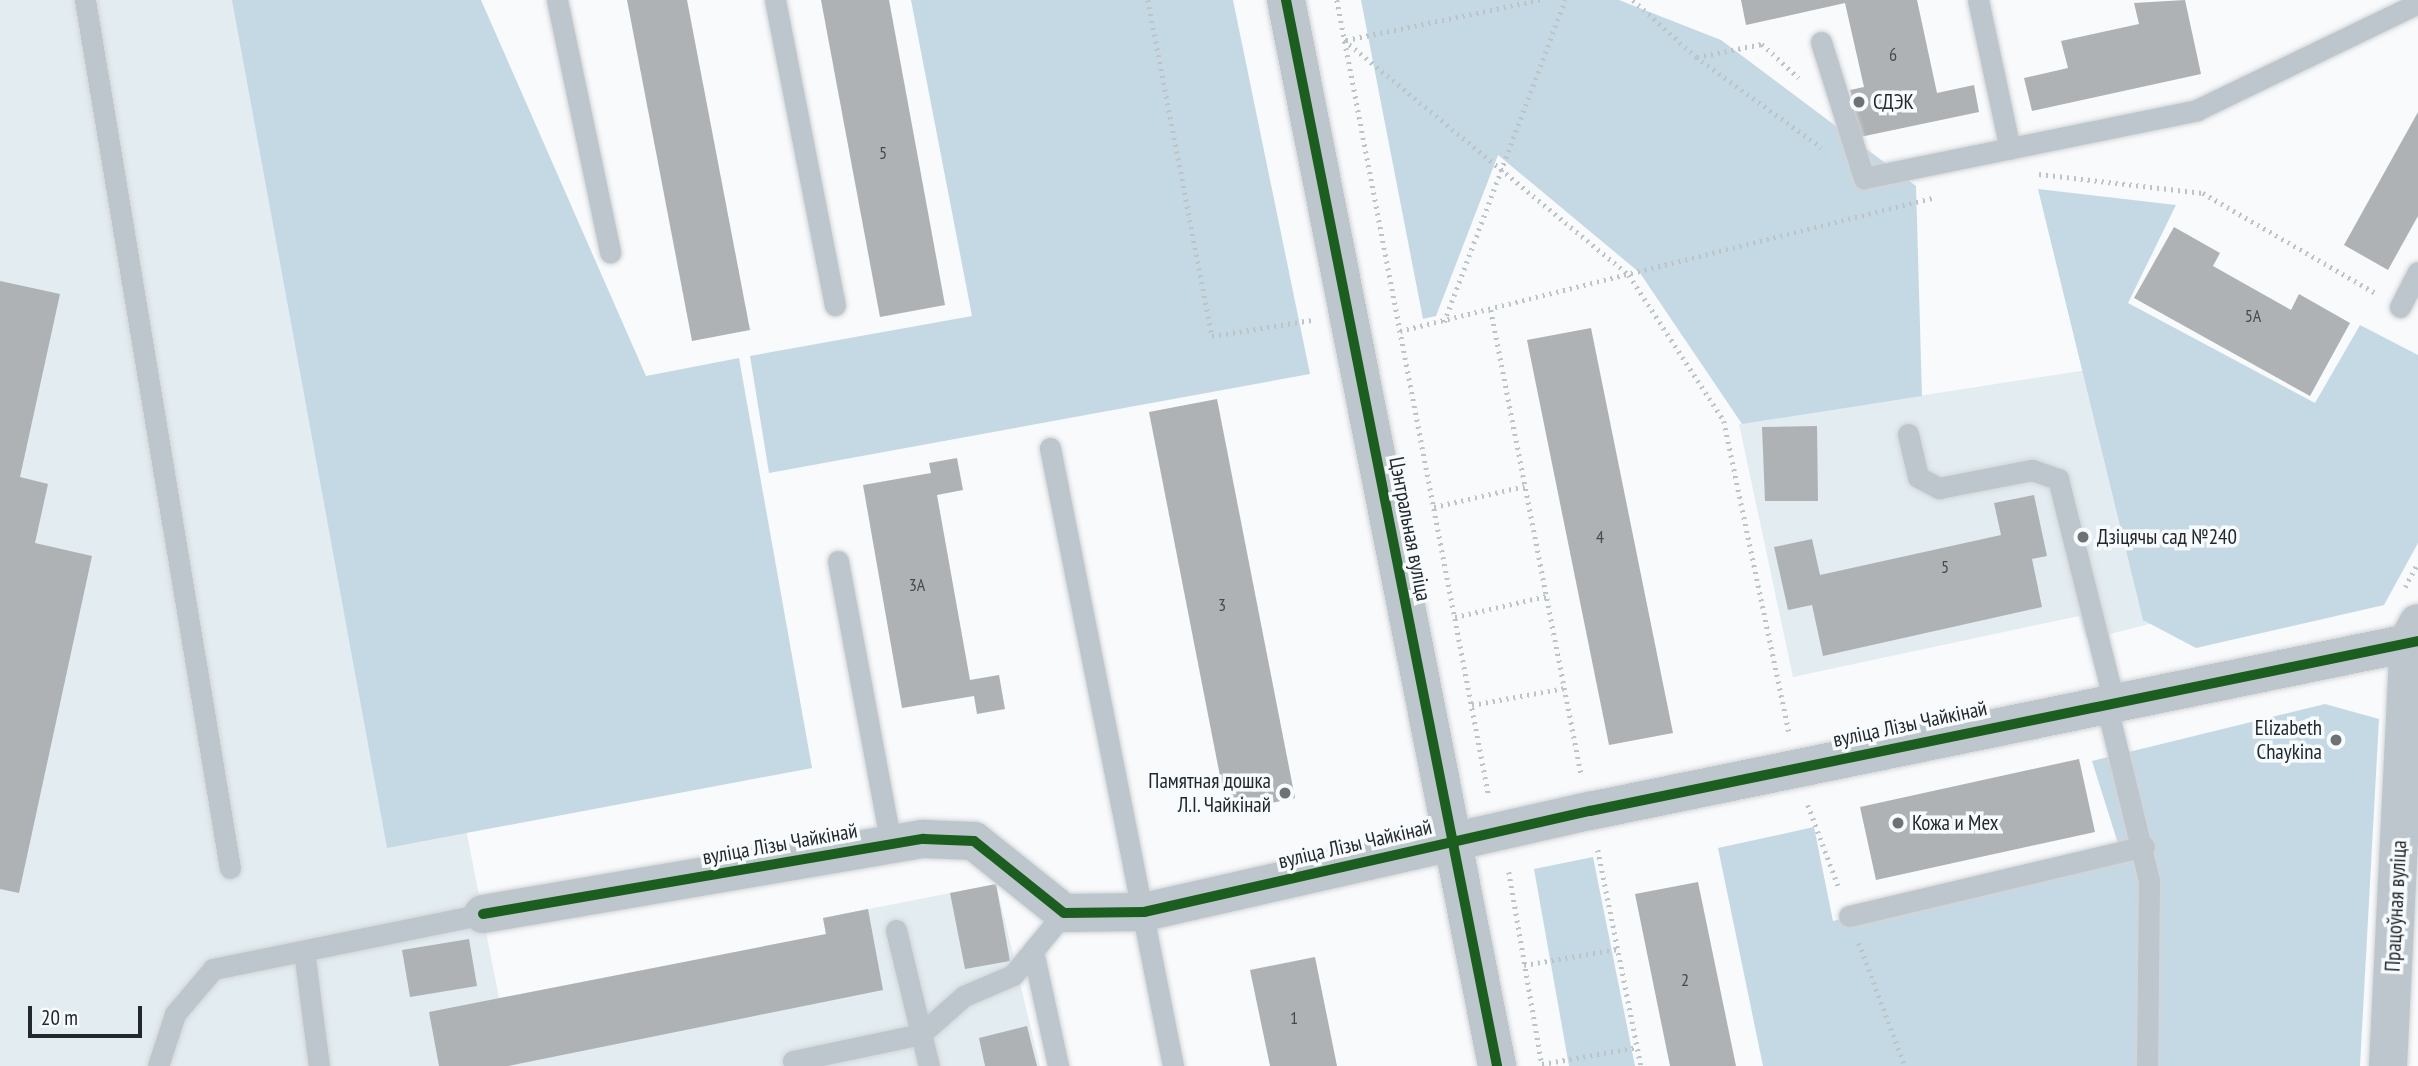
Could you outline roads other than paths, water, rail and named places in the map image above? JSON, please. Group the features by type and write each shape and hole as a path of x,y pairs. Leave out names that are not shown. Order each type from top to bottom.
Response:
{"street":[{"name":"Цэнтральная вуліца","path":"1286,0 1497,1066"},
{"name":"вуліца Лізы Чайкінай","path":"483,914 891,845 974,841 1064,913 1101,917 1144,912 1590,811 2415,635"},
{"name":"Працоўная вуліца","path":"2388,1066 2415,635"}],"lane":[{"path":"85,0 230,868"},
{"path":"557,0 611,252"},
{"path":"775,0 835,305"},
{"path":"1978,0 2010,149"},
{"path":"1821,42 1864,178 2197,110 2418,3"},
{"path":"2400,307 2418,272"},
{"path":"1908,434 1918,477 1939,488 2032,471 2058,480 2144,846 2149,881 2147,1066"},
{"path":"1050,448 1144,912 1172,1066"},
{"path":"838,561 891,845"},
{"path":"1849,916 2144,846"},
{"path":"793,1061 921,1034 964,996 1013,975 1064,913"},
{"path":"158,1066 175,1014 213,970 483,914"},
{"path":"896,930 929,1066"},
{"path":"303,951 318,1066"},
{"path":"1033,951 1058,1066"}],"place":[{"name":"СДЭК","path":"1859,102"},
{"name":"Дзіцячы сад №240","path":"2083,537"},
{"name":"Elizabeth Chaykina","path":"2336,740"},
{"name":"Памятная дошка Л.І. Чайкінай","path":"1285,793"},
{"name":"Кожа и Мех","path":"1898,823"}]}
